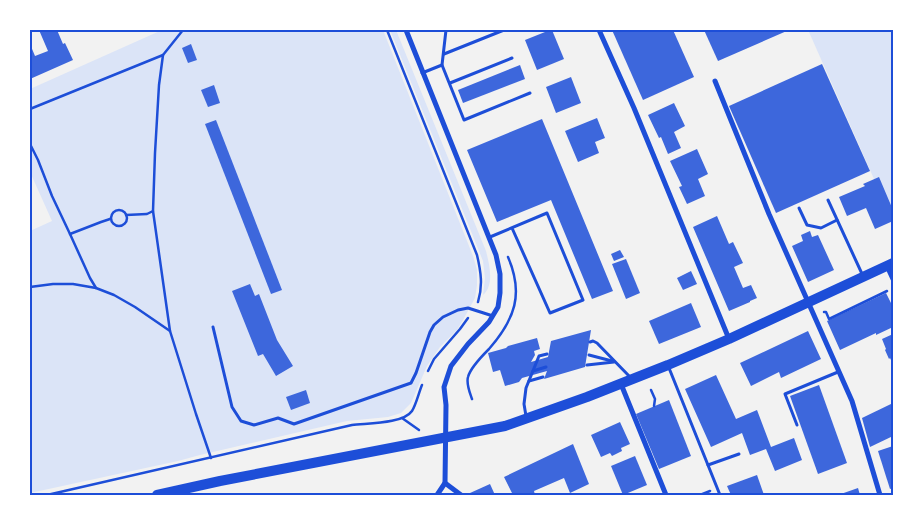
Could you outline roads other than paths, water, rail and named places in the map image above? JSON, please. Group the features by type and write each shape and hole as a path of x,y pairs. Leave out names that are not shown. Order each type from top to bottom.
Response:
{"main road":[{"path":"157,495 220,480 506,426 587,398 668,365 808,303 890,264"}],"street":[{"path":"406,30 496,255 500,274 498,307 489,322 468,344 451,366 444,387 446,405 445,483 437,495"},
{"path":"600,30 634,108 728,339"},
{"path":"715,81 770,214 852,402 880,495"},
{"path":"890,264 893,279"},
{"path":"621,384 666,495"},
{"path":"445,483 461,495"}],"lane":[{"path":"446,30 442,65 464,120 530,93"},
{"path":"444,54 504,30"},
{"path":"450,83 512,58"},
{"path":"422,73 442,65"},
{"path":"828,200 863,276"},
{"path":"799,208 807,225 821,228 838,220"},
{"path":"489,238 512,228 547,213 583,300 550,313 512,228"},
{"path":"213,327 232,408 241,421 254,424 278,418 294,424 411,382 430,332 442,317 468,308 493,316"},
{"path":"590,342 597,343 632,379"},
{"path":"526,419 524,404 526,388 539,356 547,354"},
{"path":"589,355 615,362"},
{"path":"587,365 615,362"},
{"path":"668,365 720,495"},
{"path":"533,371 546,367"},
{"path":"797,425 785,394 838,372"},
{"path":"529,382 544,377"},
{"path":"708,465 738,454"}]}
